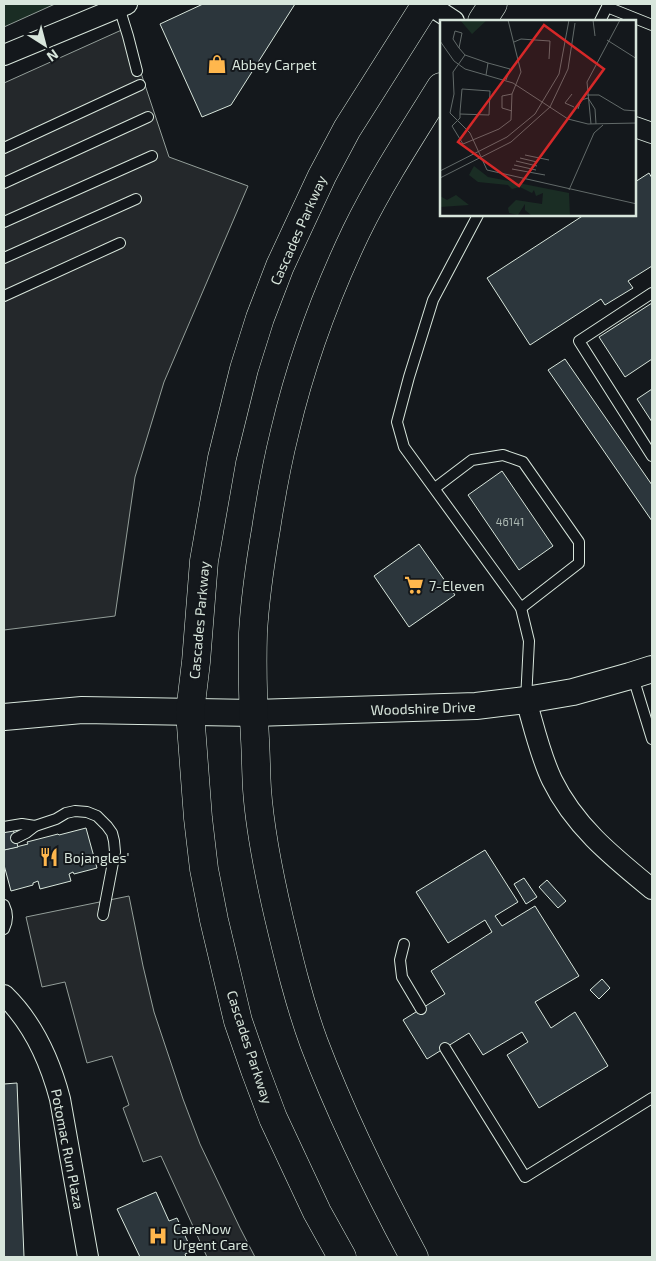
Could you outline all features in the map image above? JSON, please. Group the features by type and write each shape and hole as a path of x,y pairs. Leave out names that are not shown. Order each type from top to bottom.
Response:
{"main road":[{"name":"Cascades Parkway","path":"342,1257 317,1212 273,1118 238,1021 204,869 190,712 204,561 222,458 239,386 258,326 280,266 346,129 427,4"},
{"path":"483,20 493,4"},
{"path":"414,1257 376,1185 333,1090 314,1042 285,943 264,842 257,790 252,686 253,634 258,582 274,479 285,429 315,330 334,281 379,187 440,89"}],"street":[{"path":"427,4 452,20"},
{"path":"4,55 123,6"},
{"path":"636,127 652,133"},
{"name":"Woodshire Drive","path":"4,717 82,710 254,713 476,706 575,692 642,672"},
{"path":"526,700 544,762 552,780 570,810 592,837 652,889"},
{"name":"Potomac Run Plaza","path":"4,995 31,1031 47,1059 55,1081 60,1099 88,1257"}],"lane":[{"path":"123,6 128,36 137,70"},
{"path":"600,20 607,7 652,25"},
{"path":"4,148 140,85"},
{"path":"4,183 148,117"},
{"path":"4,222 152,156"},
{"path":"4,258 136,199"},
{"path":"477,216 433,300 397,422 404,447 522,608 529,641 526,700"},
{"path":"4,296 120,243"},
{"path":"652,293 579,341 652,456"},
{"path":"435,488 472,460 503,455 523,462 579,542 579,563 522,608"},
{"path":"642,672 652,738"},
{"path":"16,838 35,826 56,819 66,813 74,811 87,812 96,816 112,833 115,852 103,915"},
{"path":"4,827 22,824 35,826"},
{"path":"4,905 7,912 4,928"},
{"path":"404,944 400,960 402,977 421,1009"},
{"path":"445,1048 525,1177 652,1098"}],"green space":[{"path":"4,4 55,4 4,27"}],"shaded area":[{"path":"126,28 169,157 248,186 164,382 135,477 115,616 4,630 4,83"},
{"path":"129,896 154,1012 183,1099 200,1144 255,1257 207,1257 161,1156 143,1162 123,1108 129,1105 112,1056 87,1063 65,982 42,987 26,917"}],"building":[{"name":"Abbey Carpet","path":"203,4 295,4 231,105 202,117 160,24"},
{"path":"649,173 652,178 652,266 628,281 633,288 605,305 601,299 530,345 487,278 582,216 636,216 636,181"},
{"path":"652,303 652,359 625,377 599,337"},
{"path":"565,359 652,485 652,521 548,370"},
{"path":"652,389 652,422 637,399"},
{"name":"7-Eleven","path":"502,471 553,546 519,570 468,495"},
{"name":"7-Eleven","path":"419,544 455,595 409,627 374,576"},
{"name":"Bojangles'","path":"86,828 97,868 69,874 71,881 40,889 38,881 33,883 33,885 11,891 4,865 4,850 28,844 27,842"},
{"path":"13,829 18,847 4,850 4,831"},
{"path":"485,850 518,902 495,916 502,926 535,906 579,976 535,1002 551,1028 575,1012 608,1066 539,1108 507,1055 528,1042 522,1032 483,1055 469,1033 427,1059 403,1020 445,994 431,971 492,932 485,920 448,943 416,892"},
{"path":"524,878 537,897 526,904 514,884"},
{"path":"547,880 566,901 558,908 539,887"},
{"path":"602,979 610,988 599,999 590,990"},
{"path":"17,1083 24,1257 4,1257 4,1084"},
{"name":"CareNow Urgent Care","path":"156,1192 169,1221 177,1218 192,1251 185,1254 186,1257 140,1257 117,1209"}],"place":[{"name":"Abbey Carpet","path":"217,64"},
{"name":"7-Eleven","path":"414,585"},
{"name":"Bojangles'","path":"49,857"},
{"name":"CareNow Urgent Care","path":"158,1236"}]}
